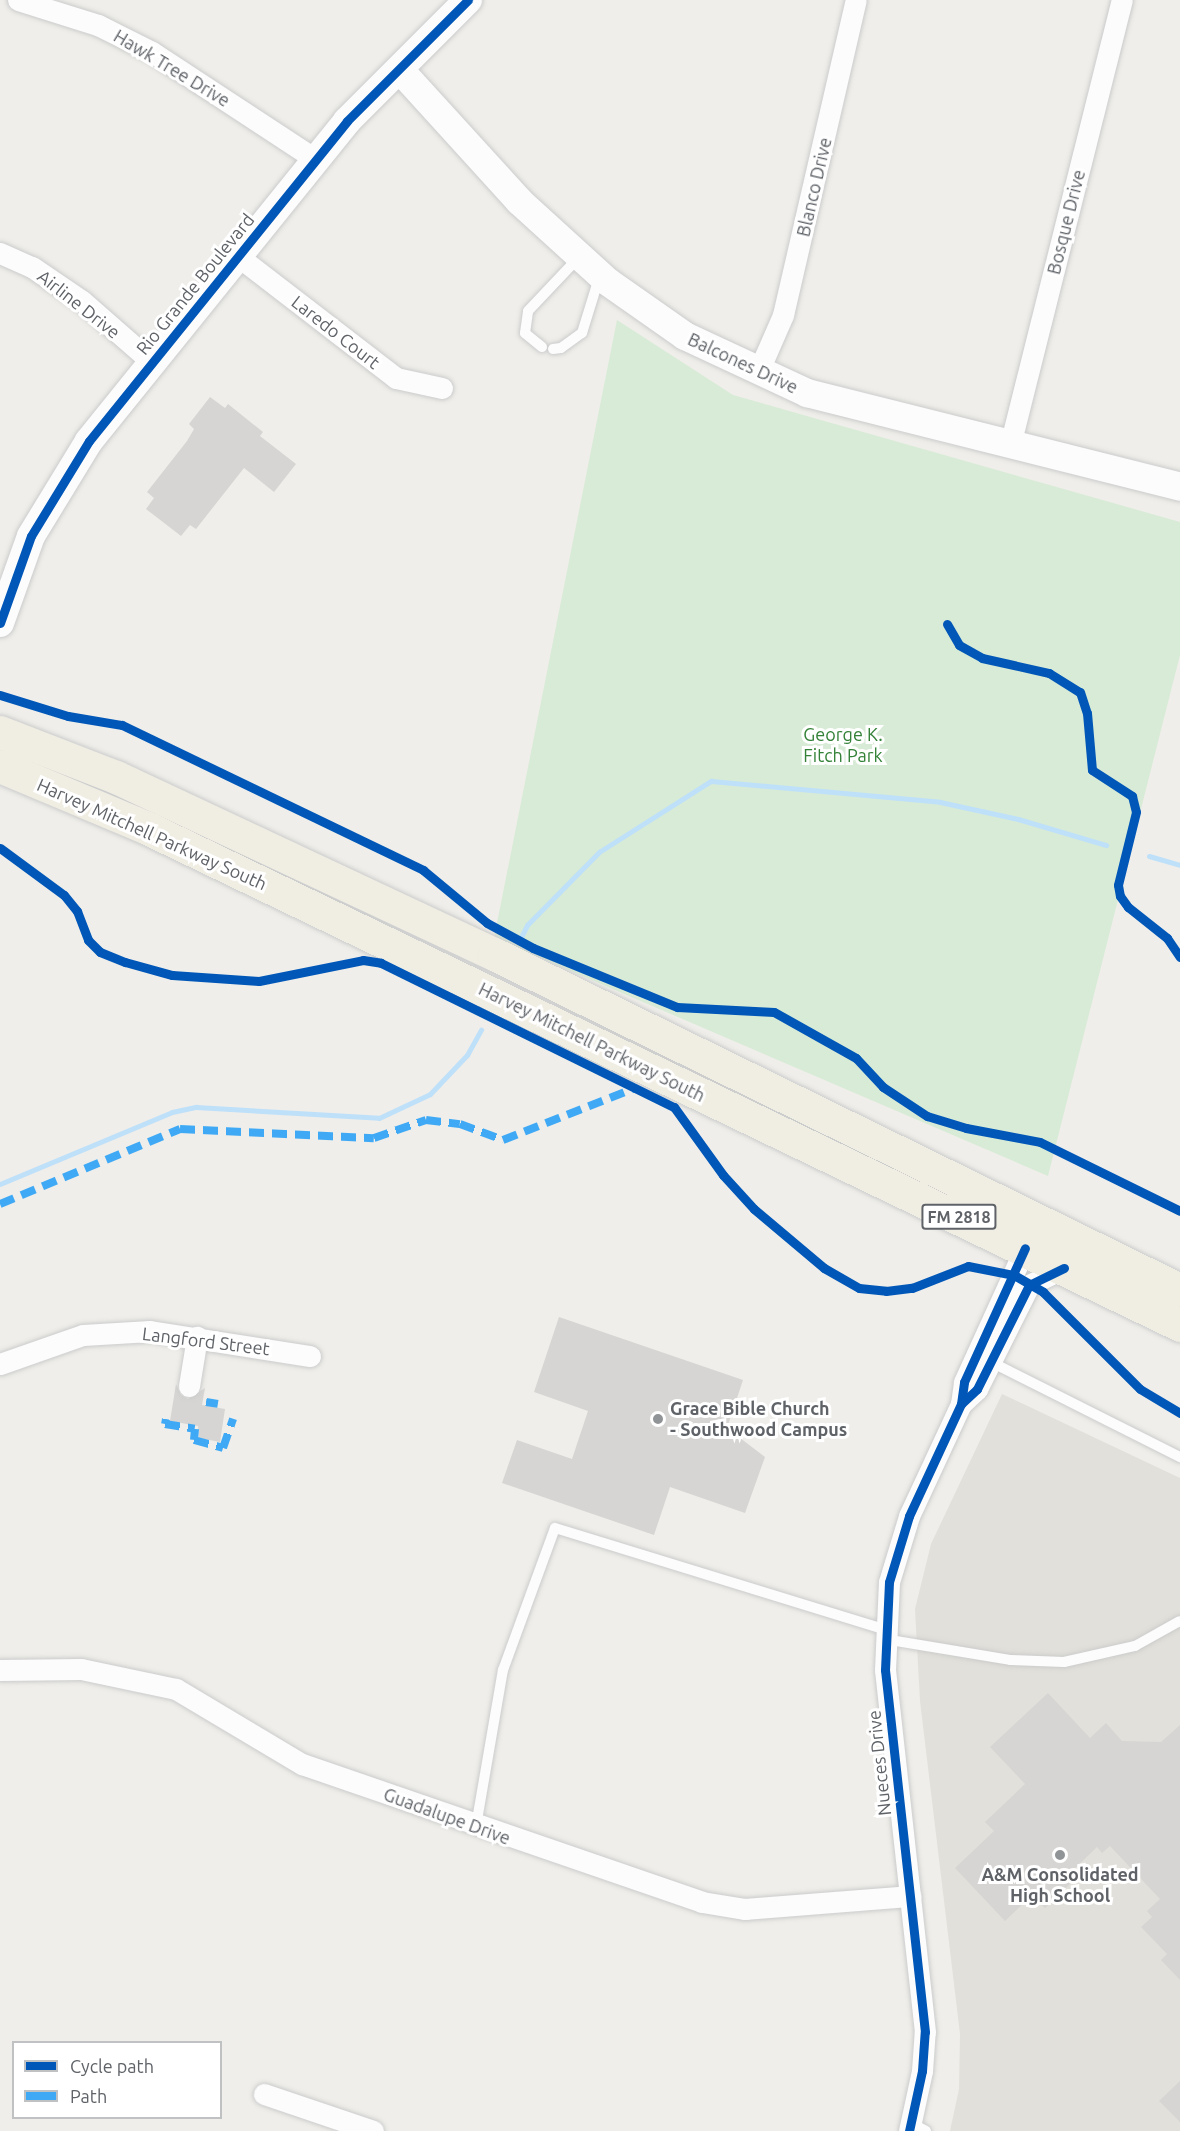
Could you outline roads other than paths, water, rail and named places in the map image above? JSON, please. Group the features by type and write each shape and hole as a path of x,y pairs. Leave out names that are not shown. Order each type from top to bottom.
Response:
{"highway":[{"name":"Harvey Mitchell Parkway South","path":"0,732 116,777 494,954 1068,1253 1180,1325"},
{"name":"Harvey Mitchell Parkway South","path":"0,766 145,827 1025,1248"},
{"path":"1025,1248 1040,1241 1068,1253"},
{"name":"Harvey Mitchell Parkway South","path":"1068,1253 1180,1290"}],"street":[{"name":"Hawk Tree Drive","path":"18,0 98,26 152,52 315,159"},
{"name":"Rio Grande Boulevard","path":"0,623 31,536 89,441 239,257 315,159 468,0"},
{"name":"Blanco Drive","path":"759,370 783,315 856,0"},
{"name":"Bosque Drive","path":"1010,445 1122,0"},
{"name":"Balcones Drive","path":"400,70 519,201 600,275 685,336 807,393 1180,487"},
{"name":"Airline Drive","path":"0,253 32,267 82,301 153,363"},
{"name":"Laredo Court","path":"239,257 396,378 442,388"},
{"name":"Nueces Drive","path":"915,2128 925,2032 884,1634 889,1582 900,1538 961,1404 964,1382 1025,1248"},
{"name":"Nueces Drive","path":"961,1404 977,1389 1029,1285 1068,1253"},
{"name":"Langford Street","path":"0,1364 83,1335 150,1331 310,1356"},
{"path":"189,1386 197,1337"},
{"name":"Guadalupe Drive","path":"0,1670 81,1669 176,1689 302,1764 675,1895 746,1909 910,1896"},
{"path":"264,2094 373,2131"}],"lane":[{"path":"580,256 528,311 525,333 547,348 561,348 582,333 600,275"},
{"path":"991,1362 1180,1457"},
{"path":"476,1827 503,1670 555,1528 884,1634 1011,1660 1064,1662 1135,1646 1180,1621"}],"waterway":[{"path":"520,939 527,925 599,852 711,781 940,802 1018,819 1106,845"},
{"path":"1149,856 1180,865"},
{"path":"0,1184 172,1112 196,1107 379,1118 430,1094 467,1055 481,1030"}],"place":[{"name":"Grace Bible Church - Southwood Campus","path":"658,1419"},
{"name":"A&M Consolidated High School","path":"1060,1855"}],"park label":[{"name":"George K. Fitch Park","path":"843,745"}]}
